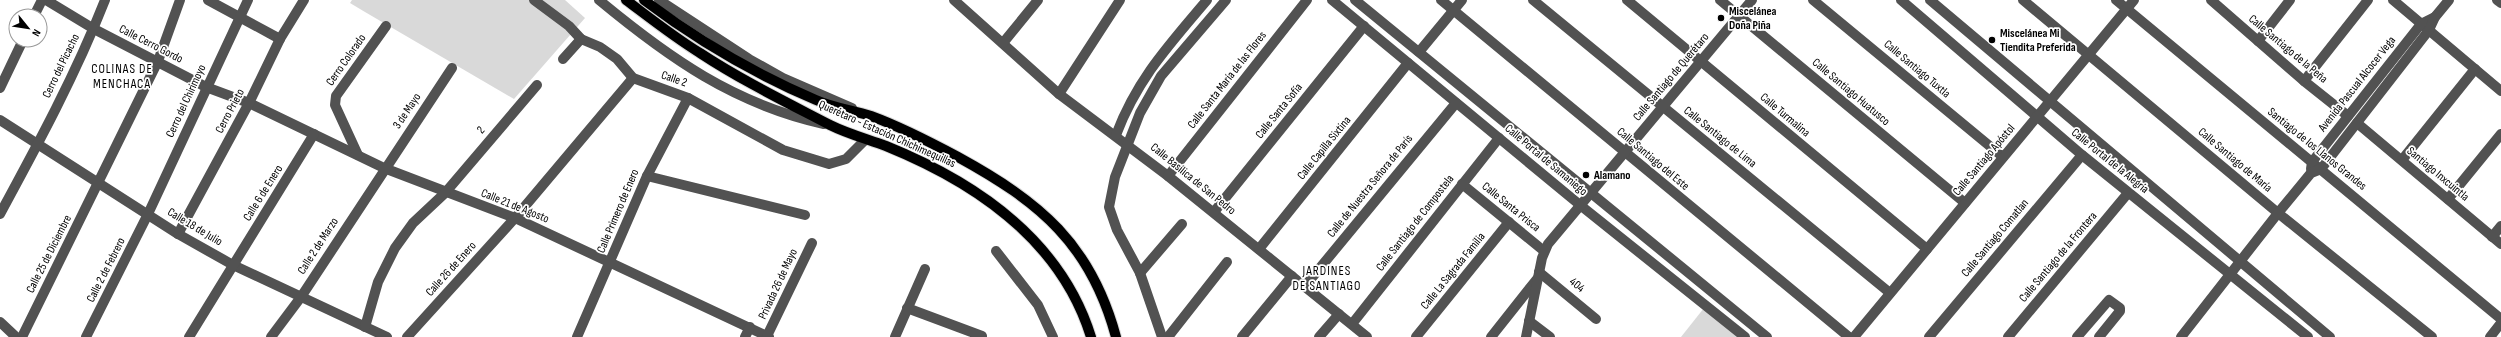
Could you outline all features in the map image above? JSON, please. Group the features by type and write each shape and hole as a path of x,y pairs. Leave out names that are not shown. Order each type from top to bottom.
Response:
{"main road":[{"name":"Querétaro - Estación Chichimequillas","path":"626,0 701,54 831,125 891,149 960,182 993,202 1020,225 1063,278 1076,302 1091,337"},
{"name":"Querétaro - Estación Chichimequillas","path":"644,0 711,46 751,69 834,108 870,116 938,146 1014,189 1045,214 1063,233 1089,268 1108,311 1116,337"}],"street":[{"name":"Calle Cerro Gordo","path":"46,0 94,29 206,87 249,103"},
{"name":"Cerro del Picacho","path":"0,214 38,143 94,29 105,0"},
{"name":"Calle 25 de Diciembre","path":"22,337 100,182 158,61 180,0"},
{"path":"208,0 280,39"},
{"name":"Cerro del Chirimoyo","path":"148,214 239,16 248,0"},
{"name":"Cerro Prieto","path":"178,234 249,103 280,39 304,0"},
{"path":"515,218 633,78 617,59 600,47 581,39 569,26 534,0"},
{"path":"599,0 623,20 720,87 753,103 790,116 831,125"},
{"path":"659,0 749,59 783,78 870,116"},
{"name":"Calle Basílica de San Pedro","path":"954,0 1060,94 1128,144 1214,212 1367,337"},
{"path":"1003,43 1038,0"},
{"path":"1060,94 1120,0"},
{"path":"1116,135 1128,105 1152,65 1207,0"},
{"path":"1162,337 1140,273 1117,230 1109,207 1115,177 1140,113 1161,76 1226,0"},
{"name":"Calle Santa María de las Flores","path":"1168,176 1307,0"},
{"name":"Calle Portal de Samaniego","path":"1332,0 1580,205 1745,337"},
{"name":"Calle Portal de Samaniego","path":"1355,0 1768,337"},
{"name":"Calle Santiago del Este","path":"1441,0 1849,337"},
{"path":"1419,52 1462,0"},
{"name":"Calle Santiago de Lima","path":"1533,0 1890,293"},
{"name":"Calle Turmalina","path":"1627,0 1927,249"},
{"name":"Calle Santiago Huatusco","path":"1720,0 1965,203"},
{"name":"Calle Santiago de Querétaro","path":"1526,337 1544,251 1580,205 1752,0"},
{"name":"Calle Santiago Tuxtla","path":"1814,0 2003,157"},
{"name":"Calle Portal de la Alegría","path":"1901,0 2037,118 2308,337"},
{"name":"Calle Portal de la Alegría","path":"1930,0 2051,100 2330,337"},
{"name":"Calle Santiago de María","path":"2023,0 2278,213 2432,337"},
{"name":"Santiago de los Llanos Grandes","path":"2116,0 2501,319"},
{"name":"Calle Santiago Apóstol","path":"1854,337 2134,0"},
{"name":"Calle Santiago de la Peña","path":"2212,0 2304,81 2348,116"},
{"path":"2258,41 2290,0"},
{"path":"2304,81 2368,0"},
{"path":"2393,0 2501,91"},
{"name":"Avenida Pascual Alcocer Vega","path":"2312,162 2348,116 2449,0"},
{"path":"2497,0 2501,3"},
{"name":"Cerro Colorado","path":"358,155 335,105 336,96 386,26"},
{"name":"Calle Santa Sofía","path":"1214,212 1364,26"},
{"name":"Avenida Pascual Alcocer Vega","path":"2181,337 2278,213 2311,173 2320,169 2357,123 2425,27"},
{"path":"563,59 581,39"},
{"path":"0,88 19,48"},
{"name":"Calle Capilla Sixtina","path":"1259,249 1408,63"},
{"name":"3 de Mayo","path":"384,168 452,68"},
{"path":"2402,160 2475,69"},
{"name":"Calle 2","path":"633,78 688,98 783,150 829,164 846,159 866,140"},
{"name":"2","path":"366,327 378,282 395,248 422,214 445,193 538,85"},
{"name":"Calle Primero de Enero","path":"577,337 647,176 688,98"},
{"name":"Calle de Nuestra Señora de París","path":"1305,286 1456,102"},
{"name":"Calle 21 de Agosto","path":"249,103 384,168 445,193 515,218 750,327 768,337"},
{"name":"Calle 18 de Julio","path":"0,120 100,182 178,234 233,265 387,337"},
{"name":"Santiago Inxcuintla","path":"2357,123 2501,244"},
{"name":"Calle 6 de Enero","path":"189,337 314,134"},
{"path":"2448,200 2501,134"},
{"name":"Calle Santiago de Compostela","path":"1352,324 1500,138"},
{"name":"Calle Santiago Comatlan","path":"1929,337 2082,155"},
{"path":"2311,173 2312,162"},
{"name":"Calle 2 de Marzo","path":"271,337 301,297 384,168"},
{"path":"647,176 805,215"},
{"name":"Calle Santa Prisca","path":"1462,184 1544,251"},
{"name":"Calle Santiago de la Frontera","path":"2008,337 2128,193"},
{"name":"Calle 2 de Febrero","path":"86,337 148,214"},
{"name":"Calle 26 de Enero","path":"407,337 515,218"},
{"name":"Calle La Sagrada Familia","path":"1416,337 1509,222"},
{"path":"1140,273 1182,224"},
{"path":"2492,237 2501,226"},
{"name":"Privada 26 de Mayo","path":"768,337 812,243"},
{"path":"996,251 1038,305 1053,337"},
{"path":"1168,337 1227,262"},
{"path":"894,337 925,269"},
{"path":"1491,337 1539,275"},
{"name":"404","path":"1539,275 1596,319"},
{"path":"1242,337 1292,276"},
{"path":"2077,337 2109,300 2120,308 2120,311 2099,337"},
{"path":"907,308 982,336"},
{"path":"1319,337 1339,314"},
{"path":"1529,320 1550,337"},
{"path":"0,322 16,337"},
{"path":"2490,337 2501,323"},
{"path":"746,337 750,327"}],"shaded area":[{"path":"352,0 565,0 585,18 514,99 350,3"},
{"path":"1704,308 1738,337 1681,337"}],"place":[{"name":"Miscelánea Doña Piña","path":"1721,18"},
{"name":"Miscelánea Mi Tiendita Preferida","path":"1992,40"},
{"name":"Alamano","path":"1586,175"}],"district":[{"name":"COLINAS DE MENCHACA","path":"122,76"},
{"name":"JARDINES DE SANTIAGO","path":"1327,278"}]}
